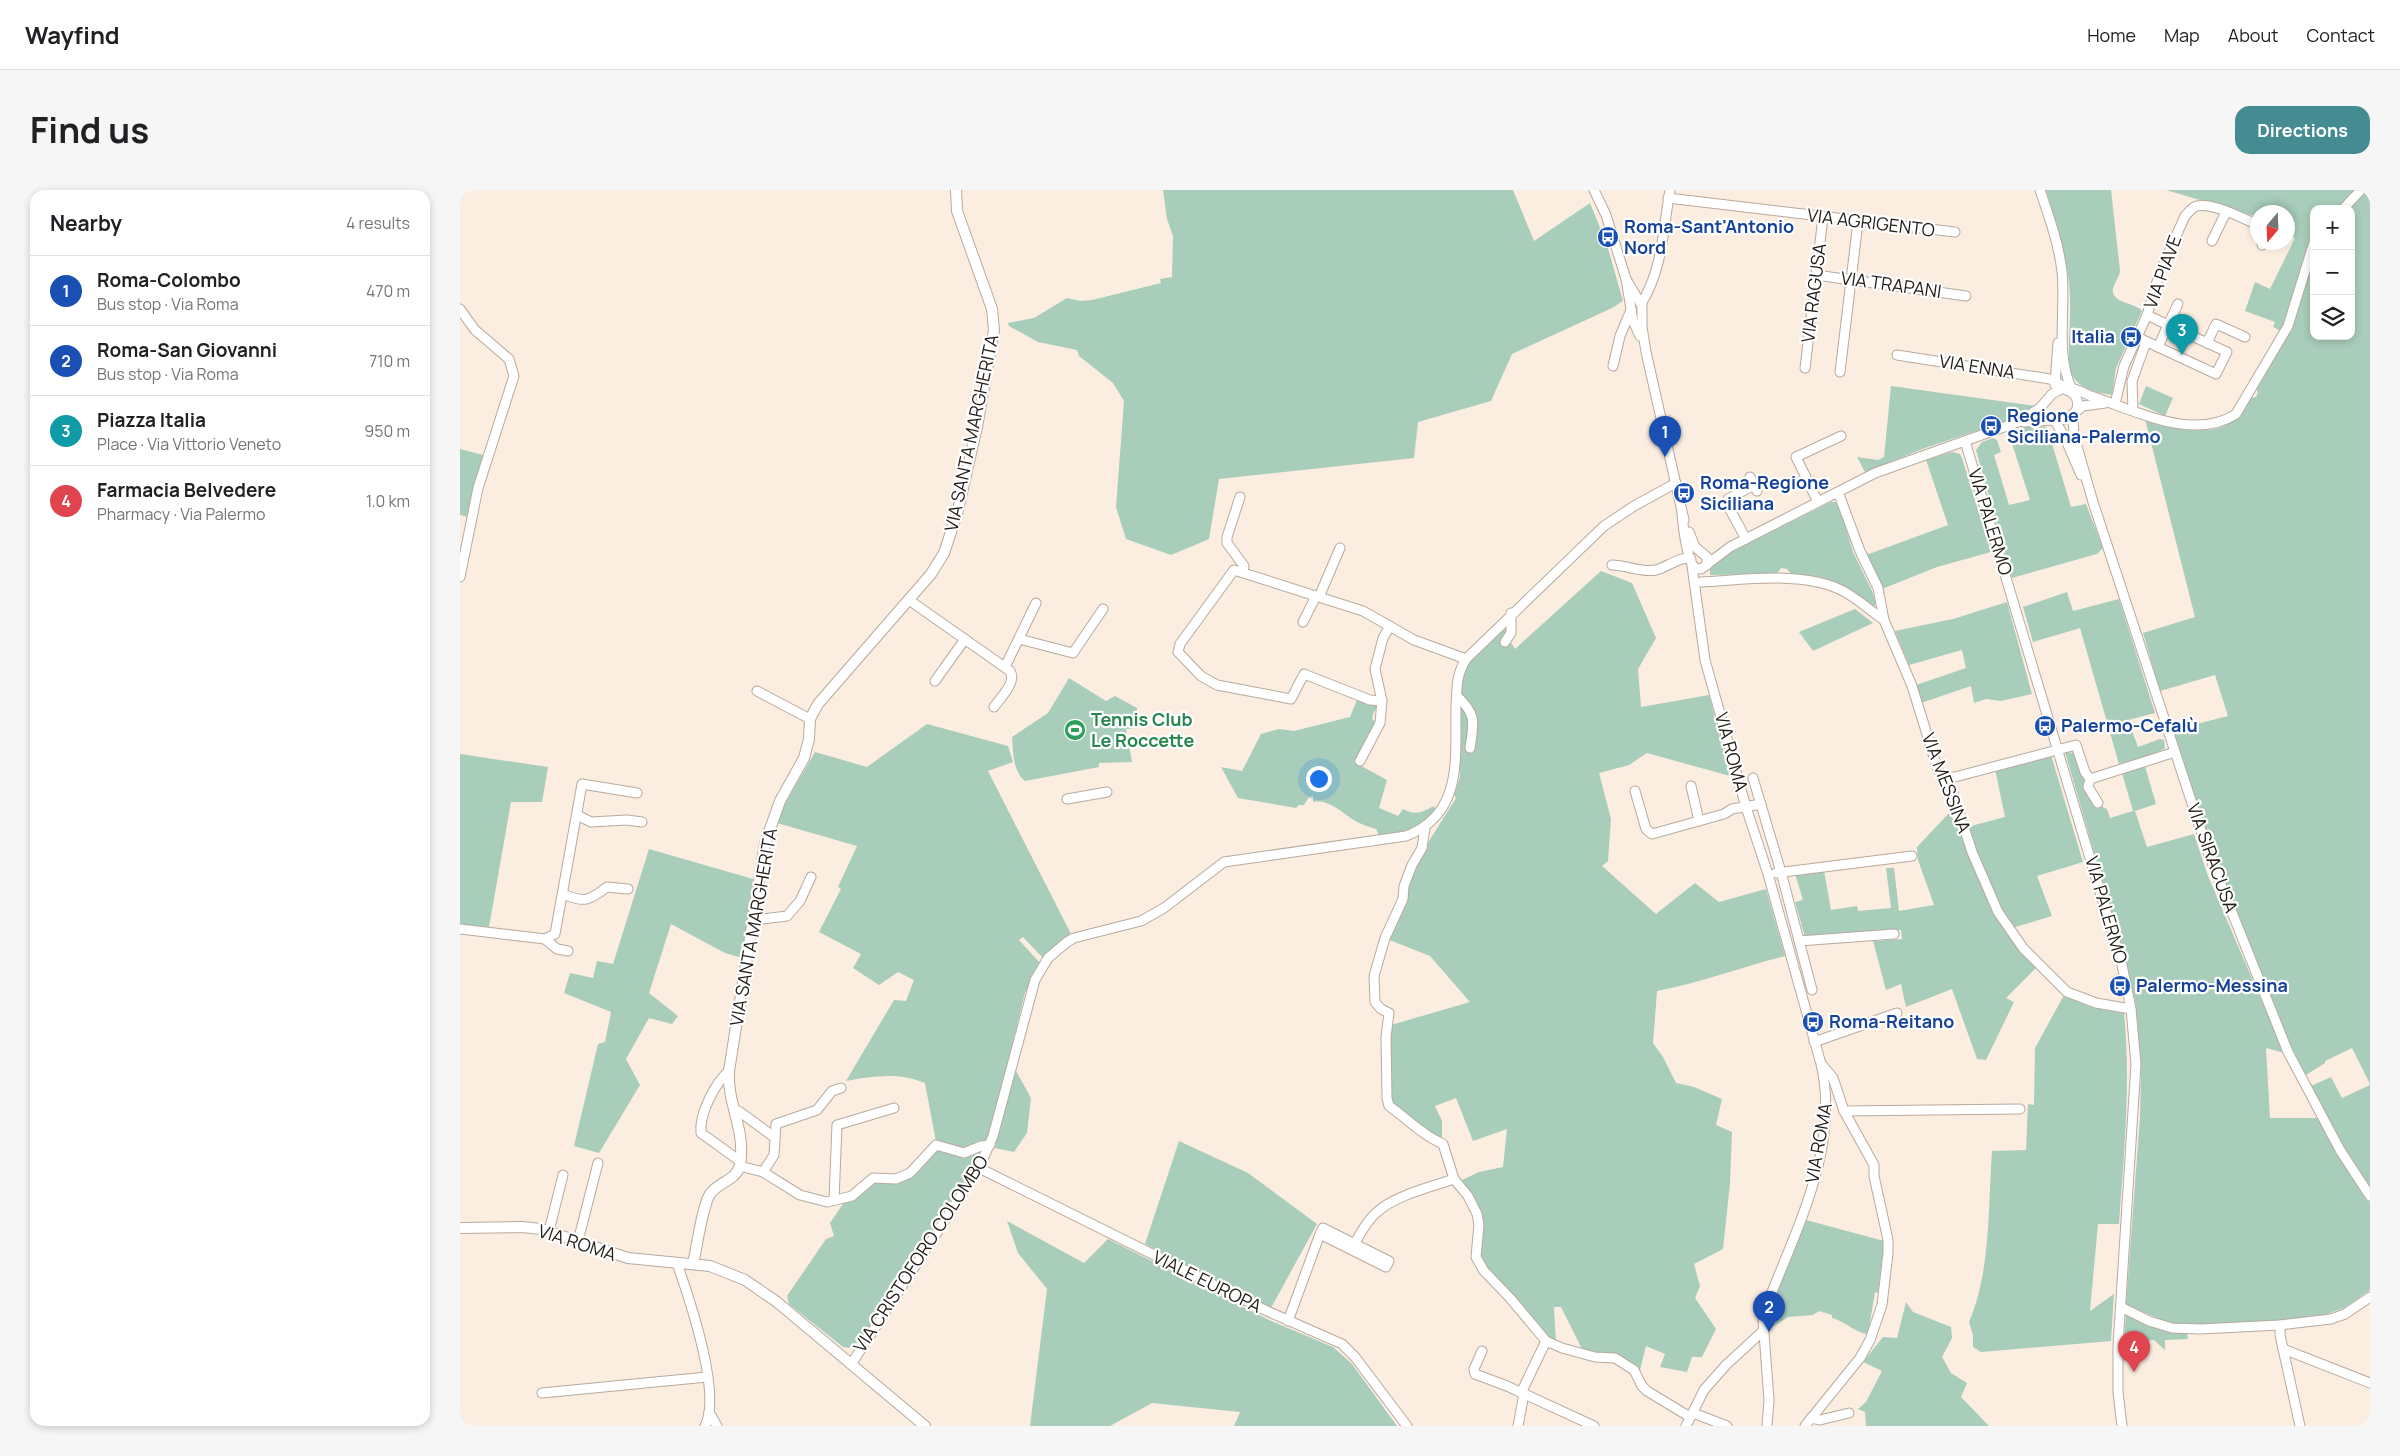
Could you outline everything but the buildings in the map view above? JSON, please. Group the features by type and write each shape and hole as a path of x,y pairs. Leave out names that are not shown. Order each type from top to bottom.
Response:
{"main road":[{"name":"VIA SANTA MARGHERITA","path":"740,1164 740,1134 735,1110 729,1094 729,1071 765,843 780,801 804,758 809,739 810,719 818,704 937,565 952,533 977,426 994,340 992,309 960,223 957,211 956,190"},
{"path":"693,1264 710,1194 734,1176 740,1164"},
{"name":"VIA ROMA","path":"460,1228 522,1227 549,1231 628,1258 693,1264 720,1269 762,1290 852,1363 924,1426"}],"street":[{"path":"1594,190 1606,216 1636,306 1637,324 1646,352 1682,514 1691,540 1708,560 1705,566"},
{"path":"2040,190 2056,242 2062,270 2064,364 2070,390 2078,404 2075,414 2074,436 2093,502"},
{"path":"2347,205 2360,190"},
{"path":"1613,366 1620,336 1654,276 1662,251 1669,194"},
{"name":"VIA AGRIGENTO","path":"1669,194 1858,222 1955,232"},
{"name":"VIA PIAVE","path":"2115,404 2124,366 2148,315 2160,272 2185,216 2197,206 2226,212 2250,222"},
{"path":"2212,241 2226,212"},
{"name":"VIA RAGUSA","path":"1805,368 1823,217"},
{"path":"1840,372 1858,222"},
{"path":"2056,380 2070,390 2170,422 2190,425 2217,423 2236,414 2288,326 2312,250"},
{"name":"VIA TRAPANI","path":"1816,276 1966,296"},
{"path":"2062,298 2056,380 2048,408 2093,502"},
{"path":"2158,347 2178,304"},
{"path":"460,309 475,330 509,360 514,376 478,488 460,577"},
{"path":"2137,337 2216,374 2227,352 2208,340 2170,322 2148,315"},
{"path":"1620,336 1637,324"},
{"path":"2208,340 2216,324 2245,337"},
{"path":"2132,410 2134,373 2146,342"},
{"name":"VIA ENNA","path":"1897,355 2056,380"},
{"path":"1612,565 1650,571 1666,567 1678,560 1691,561 1697,569 1705,566 1730,547 1838,492 1898,464 2018,422 2031,416 2052,395 2070,390"},
{"path":"2018,422 2032,420 2055,421 2075,414 2083,406 2095,403 2115,404"},
{"path":"1818,502 1796,457 1841,436"},
{"name":"VIA PALERMO","path":"1965,440 2122,965 2131,1009 2135,1044 2135,1088 2117,1368 2122,1426"},
{"path":"1676,483 1634,506 1604,526 1468,656 1457,680 1453,784 1444,806 1425,828 1422,848 1412,865 1404,886 1403,898 1385,938 1374,976 1374,992 1375,1002 1381,1010 1389,1013 1386,1038 1387,1098 1389,1106 1408,1119 1427,1137 1443,1144 1454,1179 1468,1196 1477,1214 1479,1225 1476,1257 1484,1271 1510,1298 1546,1341 1562,1348 1595,1357 1615,1358 1634,1370 1642,1386 1647,1391 1690,1419 1727,1426"},
{"path":"1746,539 1727,504 1728,499 1754,485"},
{"name":"VIA MESSINA","path":"1838,492 1860,551 1878,588 1884,620 1912,686 1938,770 1951,787 1972,852 1998,912 2023,948 2067,992 2096,1003 2131,1009"},
{"path":"1240,497 1227,537 1228,547 1244,566 1242,572"},
{"name":"VIA SIRACUSA","path":"2093,502 2209,856 2288,1052 2340,1150 2370,1196"},
{"name":"VIA ROMA","path":"1682,514 1691,561 1705,660 1746,807 1768,874 1826,1083 1827,1107 1819,1156 1803,1214 1765,1310 1763,1331 1769,1400 1767,1426"},
{"path":"1691,561 1695,553 1730,547"},
{"path":"1303,622 1340,548"},
{"name":"VIA ROMA","path":"1705,566 1701,582 1713,687"},
{"path":"1382,701 1370,700 1304,674 1291,699 1217,685 1201,676 1178,652 1180,644 1234,570 1363,611 1414,640 1468,656"},
{"path":"1701,582 1783,579 1810,581 1840,589 1884,620"},
{"path":"909,600 1010,670 1013,678 994,706"},
{"path":"1005,667 1036,603"},
{"path":"1019,639 1073,653 1103,609"},
{"path":"1505,642 1511,634 1513,624 1511,614"},
{"path":"1360,761 1380,723 1382,701 1375,669 1383,638 1390,626"},
{"path":"935,681 965,639"},
{"path":"758,691 810,719"},
{"path":"1457,696 1472,712 1475,720 1470,748"},
{"path":"1945,777 1956,777 2058,748 2076,745 2085,772 2090,778"},
{"path":"2090,778 2175,752"},
{"path":"1753,778 1781,872 1812,990"},
{"path":"2090,778 2088,787 2098,803"},
{"path":"460,929 545,939 556,934 582,784 637,793"},
{"path":"1691,786 1699,821"},
{"path":"1635,791 1648,833 1656,833 1761,804"},
{"path":"1067,799 1107,792"},
{"path":"577,815 591,822 627,820 642,822"},
{"name":"VIA CRISTOFORO COLOMBO","path":"852,1363 979,1168 990,1145 1027,1004 1035,980 1048,958 1067,942 1085,934 1141,921 1164,908 1224,862 1406,836 1425,828"},
{"path":"1768,874 1912,856"},
{"path":"753,920 786,916 800,901 811,877"},
{"path":"563,894 577,900 589,900 607,887 628,889"},
{"path":"1799,941 1894,934"},
{"path":"545,939 557,949 568,951"},
{"path":"1814,1042 1897,1013"},
{"path":"1808,1422 1860,1358 1870,1340 1882,1306 1888,1240 1874,1176 1874,1165 1844,1110 1833,1078 1821,1064"},
{"path":"729,1071 714,1089 700,1126 701,1133 740,1164 763,1172 800,1195 821,1201 852,1196 873,1178 896,1179 910,1173 936,1145 964,1153 981,1146 990,1145"},
{"path":"763,1172 774,1155 776,1124 817,1110 832,1091 841,1088"},
{"path":"834,1200 837,1125 894,1108"},
{"path":"735,1110 774,1137"},
{"path":"1844,1110 2020,1110"},
{"path":"578,1241 598,1163"},
{"name":"VIALE EUROPA","path":"979,1168 1288,1320 1342,1344 1355,1357 1407,1426"},
{"path":"549,1231 563,1175"},
{"path":"1288,1320 1323,1228 1353,1247 1374,1215 1387,1204 1454,1179"},
{"path":"677,1263 700,1338 708,1377 709,1412 705,1426"},
{"path":"2121,1307 2149,1321 2172,1328 2200,1329 2280,1325 2331,1319 2345,1314 2370,1297"},
{"path":"2280,1325 2283,1349 2302,1425"},
{"path":"1690,1419 1704,1390 1726,1365 1763,1331"},
{"path":"1518,1426 1523,1393 1546,1341"},
{"path":"2283,1349 2370,1383"},
{"path":"1482,1351 1474,1369 1475,1374 1523,1393 1594,1426"},
{"path":"542,1393 708,1377"},
{"path":"709,1412 717,1426"},
{"path":"1808,1422 1848,1413"}],"green space":[{"path":"1163,190 1513,190 1534,241 1590,203 1607,245 1623,301 1612,308 1512,354 1491,401 1418,422 1414,458 1219,479 1209,539 1171,555 1126,539 1116,507 1124,401 1113,383 1079,356 1077,350 1038,342 1009,326 1008,323 1034,318 1067,298 1081,301 1092,300 1161,283 1160,279 1172,277 1173,236 1167,219"},
{"path":"2046,190 2111,190 2120,271 2113,294 2116,298 2142,311 2116,368 2112,395 2087,389 2077,382 2070,371 2069,284 2062,243"},
{"path":"2166,190 2355,190 2341,205 2310,205 2310,245 2281,331 2273,327 2275,322 2245,311 2255,282 2270,289 2289,250 2295,250 2295,205 2250,205 2250,215"},
{"path":"2367,190 2370,190 2370,1084 2352,1048 2325,1061 2325,1063 2306,1075 2291,1046 2212,852 2173,730 2228,716 2215,675 2160,691 2143,633 2195,617 2145,419 2176,428 2200,430 2221,427 2237,417 2250,398 2256,397 2258,392 2255,388 2286,337 2310,265 2310,340 2355,340 2355,205 2352,205"},
{"path":"1891,386 2036,406 2021,416 1925,448 1865,472 1857,457 1878,460 1884,457"},
{"path":"2146,386 2173,398 2165,416 2139,404"},
{"path":"2034,425 2047,427 2071,507 2086,504 2103,548 2097,554 2012,578 1976,450 1982,442 1993,438 1997,440 2001,452 1994,455 2009,505 2030,500 2008,431"},
{"path":"460,449 483,455 468,517 460,515"},
{"path":"1952,452 1960,454 1962,458 1991,552 1937,567 1882,589 1865,552 1869,554 1948,525 1926,460"},
{"path":"1831,502 1839,505 1853,552 1872,591 1876,604 1873,608 1840,585 1792,575 1787,569 1781,568 1777,574 1710,575 1710,567 1720,558"},
{"path":"1601,571 1632,583 1656,638 1638,669 1641,707 1709,695 1730,776 1647,753 1629,765 1599,773 1611,819 1608,861 1602,866 1656,914 1695,883 1719,902 1766,889 1785,956 1689,984 1657,991 1653,1043 1663,1057 1676,1083 1694,1087 1722,1099 1716,1125 1732,1132 1730,1183 1723,1249 1694,1264 1700,1286 1695,1298 1716,1329 1702,1357 1692,1357 1687,1372 1660,1367 1665,1354 1646,1346 1640,1370 1614,1353 1596,1355 1583,1351 1561,1307 1554,1307 1556,1342 1543,1335 1484,1266 1479,1251 1482,1221 1480,1209 1462,1180 1479,1172 1503,1167 1507,1129 1473,1141 1456,1098 1435,1106 1442,1121 1442,1139 1427,1135 1393,1105 1390,1098 1391,1025 1470,1002 1430,956 1387,939 1406,887 1426,846 1456,798 1454,795 1460,777 1460,703 1469,713 1467,750 1469,753 1472,752 1473,744 1475,745 1476,729 1474,714 1460,694 1465,672 1482,646 1507,621 1507,635 1501,641 1504,647 1510,641 1515,649"},
{"path":"2067,592 2073,611 2119,599 2155,713 2128,720 2138,747 2160,739 2164,740 2165,748 2156,754 2119,764 2080,628 2033,642 2023,607"},
{"path":"2007,602 2032,694 2001,701 1986,699 1974,703 1971,686 1921,703 1916,685 1966,668 1962,650 1909,665 1895,631 1953,619"},
{"path":"1855,609 1873,623 1813,651 1799,632"},
{"name":"Tennis Club Le Roccette","path":"1069,678 1106,701 1115,696 1137,708 1137,728 1126,729 1132,762 1099,763 1099,767 1025,781 1016,767 1012,737 1048,713"},
{"path":"1358,697 1378,707 1378,710 1374,711 1372,719 1376,722 1354,762 1387,780 1379,808 1398,816 1403,809 1419,812 1434,806 1436,811 1429,817 1410,829 1379,835 1376,829 1357,822 1331,805 1313,802 1313,796 1309,797 1304,805 1299,805 1296,808 1238,798 1221,767 1242,771 1261,734 1279,729 1294,731 1350,717"},
{"path":"927,724 1008,746 1013,762 988,771 1071,934 1061,940 1043,958 1023,937 1019,940 1040,963 1025,993 988,1142 964,1149 936,1142 925,1083 895,1076 846,1081 894,1000 906,1001 914,980 898,972 879,985 853,968 861,954 819,932 841,889 838,887 857,846 777,823 785,804 815,752 867,767"},
{"path":"2065,752 2074,753 2079,770 2085,780 2087,794 2094,802 2107,809 2110,818 2133,811 2122,773 2145,766 2156,804 2135,811 2147,847 2194,834 2208,876 2284,1053 2266,1048 2270,1118 2318,1118 2345,1167 2370,1203 2370,1290 2344,1308 2315,1318 2206,1325 2172,1324 2126,1305 2140,1117 2141,1074 2136,1005 2126,963"},
{"path":"460,754 548,767 542,802 511,802 489,927 460,925"},
{"path":"2051,755 2083,862 2037,876 2052,916 2012,928 2005,918 1967,827 2005,817 1995,769"},
{"path":"1949,813 1960,829 1970,858 2012,938 2036,968 2006,998 2014,1002 1986,1060 1977,1059 1952,989 1906,1007 1901,984 1886,990 1873,941 1902,939 1901,930 1805,937 1795,902 1803,900 1795,874 1824,871 1831,910 1857,906 1858,911 1891,908 1886,868 1894,868 1899,911 1934,905 1918,860 1917,847"},
{"path":"649,849 753,879 742,958 725,953 671,924 649,993 678,1016 672,1024 649,1018 626,1059 640,1085 599,1153 574,1146 598,1044 605,1042 611,1012 564,993 570,973 593,978 597,961 613,964"},
{"path":"2064,995 2090,1007 2124,1013 2127,1092 2119,1224 2098,1224 2090,1311 2114,1294 2111,1341 1981,1352 1973,1347 1973,1335 1969,1322 1976,1302 1985,1260 1992,1151 2026,1150 2028,1104 2034,1105 2035,1048"},
{"path":"1015,1069 1031,1098 1027,1133 1014,1152 995,1148"},
{"path":"2331,1077 2342,1098 2370,1085 2370,1188 2337,1137 2311,1086"},
{"path":"1179,1141 1248,1173 1317,1224 1271,1308 1145,1244"},
{"path":"937,1148 981,1150 981,1154 862,1339 849,1348 843,1347 789,1304 787,1296 826,1239 834,1236 830,1223 845,1201 870,1182 897,1180"},
{"path":"1806,1220 1884,1241 1878,1293 1875,1292 1868,1334 1859,1332 1832,1318 1832,1315 1819,1311 1813,1315 1788,1317 1768,1330 1770,1311"},
{"path":"1007,1221 1084,1263 1108,1239 1269,1320 1333,1347 1352,1364 1397,1426 1234,1426 1240,1412 1152,1403 1110,1426 1030,1426 1047,1289 1018,1253"},
{"path":"1906,1302 1913,1312 1951,1327 1952,1338 1942,1357 1951,1373 1967,1383 1961,1397 1989,1426 1866,1426 1865,1412 1858,1409 1866,1402 1882,1371 1863,1362 1883,1337 1897,1338"},
{"path":"2126,1314 2155,1328 2187,1332 2188,1339 2165,1340 2165,1350 2154,1340 2124,1342"}],"place":[{"name":"Roma-Sant'Antonio Nord","path":"1608,237"},
{"name":"Italia","path":"2131,337"},
{"name":"Piazza Italia","path":"2182,355"},
{"name":"Regione Siciliana-Palermo","path":"1991,426"},
{"name":"Roma-Colombo","path":"1665,457"},
{"name":"Roma-Regione Siciliana","path":"1684,493"},
{"name":"Palermo-Cefalù","path":"2045,726"},
{"name":"Tennis Club Le Roccette","path":"1075,730"},
{"name":"Palermo-Messina","path":"2120,986"},
{"name":"Roma-Reitano","path":"1813,1022"},
{"name":"Roma-San Giovanni","path":"1769,1332"},
{"name":"Farmacia Belvedere","path":"2134,1372"}]}
